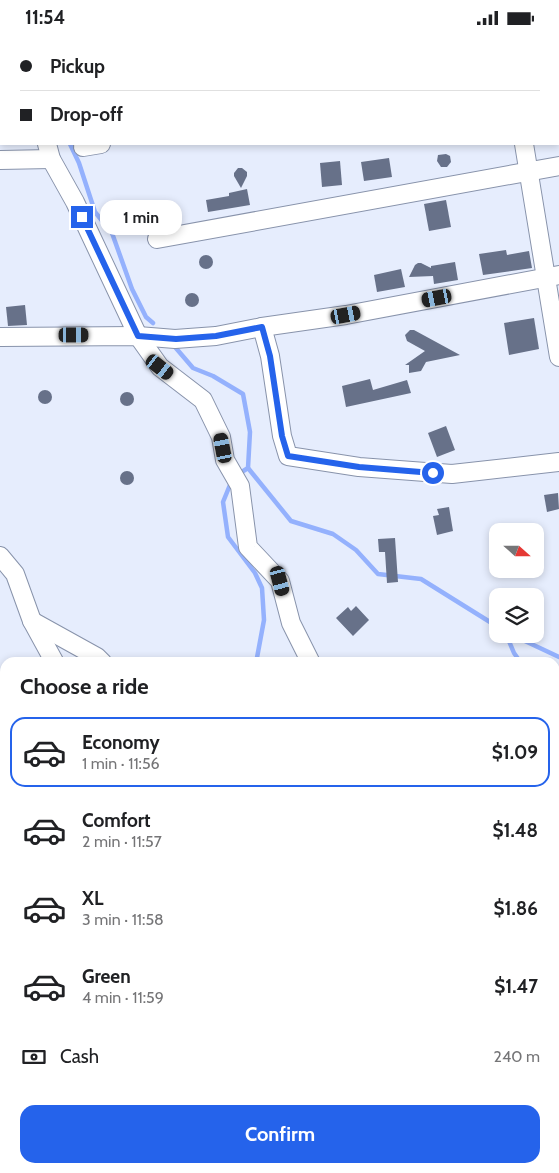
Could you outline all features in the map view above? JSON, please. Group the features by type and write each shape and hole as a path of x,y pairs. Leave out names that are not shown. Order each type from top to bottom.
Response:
{"street":[{"path":"83,147 95,145"},
{"path":"524,145 528,171 552,276 559,357"},
{"path":"0,160 49,151 75,201 138,336 160,367 203,400 221,437 226,460 240,487 248,547 280,581 291,623 308,657"},
{"path":"157,239 528,171 559,167"},
{"path":"0,337 138,336 176,339 216,336 262,327 346,315 552,276"},
{"path":"262,327 270,356 282,436 288,456 359,467 452,474 559,462"},
{"path":"0,555 15,574 32,621 52,657"},
{"path":"32,621 97,657"}],"building":[{"path":"446,154 450,156 451,162 447,167 441,167 437,161 438,155"},
{"path":"389,158 392,177 364,181 361,162"},
{"path":"340,161 342,185 322,187 320,163"},
{"path":"238,168 242,168 247,172 241,188 234,176"},
{"path":"247,189 250,205 208,212 206,200 229,196 229,193"},
{"path":"446,200 451,227 429,231 424,204"},
{"path":"506,250 507,255 529,251 532,268 483,275 479,254"},
{"path":"206,255 211,257 213,262 211,267 206,269 201,267 199,262 201,257"},
{"path":"455,262 458,280 434,284 433,276 409,277 418,263 431,268 431,266"},
{"path":"401,269 405,287 377,292 374,275"},
{"path":"192,293 197,295 199,300 197,305 192,307 187,305 185,300 187,295"},
{"path":"25,305 27,325 8,326 6,307"},
{"path":"534,318 539,349 509,355 504,323"},
{"path":"410,330 414,330 460,355 426,362 421,371 409,373 409,365 405,365 425,351 407,341 405,335"},
{"path":"370,379 373,390 407,380 411,393 346,407 342,386"},
{"path":"45,390 50,392 52,397 50,402 45,404 40,402 38,397 40,392"},
{"path":"127,392 132,394 134,399 132,404 127,406 122,404 120,399 122,394"},
{"path":"446,426 455,450 437,457 428,433"},
{"path":"127,471 132,473 134,478 132,483 127,485 122,483 120,478 122,473"},
{"path":"558,493 559,509 547,512 544,495"},
{"path":"449,507 453,531 437,535 433,516 439,515 437,509"},
{"path":"395,538 398,582 387,583 385,552 379,552 378,539"},
{"path":"356,606 369,620 353,636 336,618 348,607 351,611"}],"waterway":[{"path":"70,145 79,163 95,212 112,233 132,289 146,317 153,323"},
{"path":"175,347 193,368 213,376 243,394 250,432 248,468 237,475"},
{"path":"248,468 291,521 333,534 356,550 378,574 421,579 489,621"},
{"path":"232,480 223,502 228,537 255,573 262,588 264,620 257,657"},
{"path":"510,643 517,657"},
{"path":"529,643 559,657"}],"route":[{"path":"82,217 138,336 176,339 216,336 262,327 270,356 282,436 288,456 359,467 433,473"}]}
